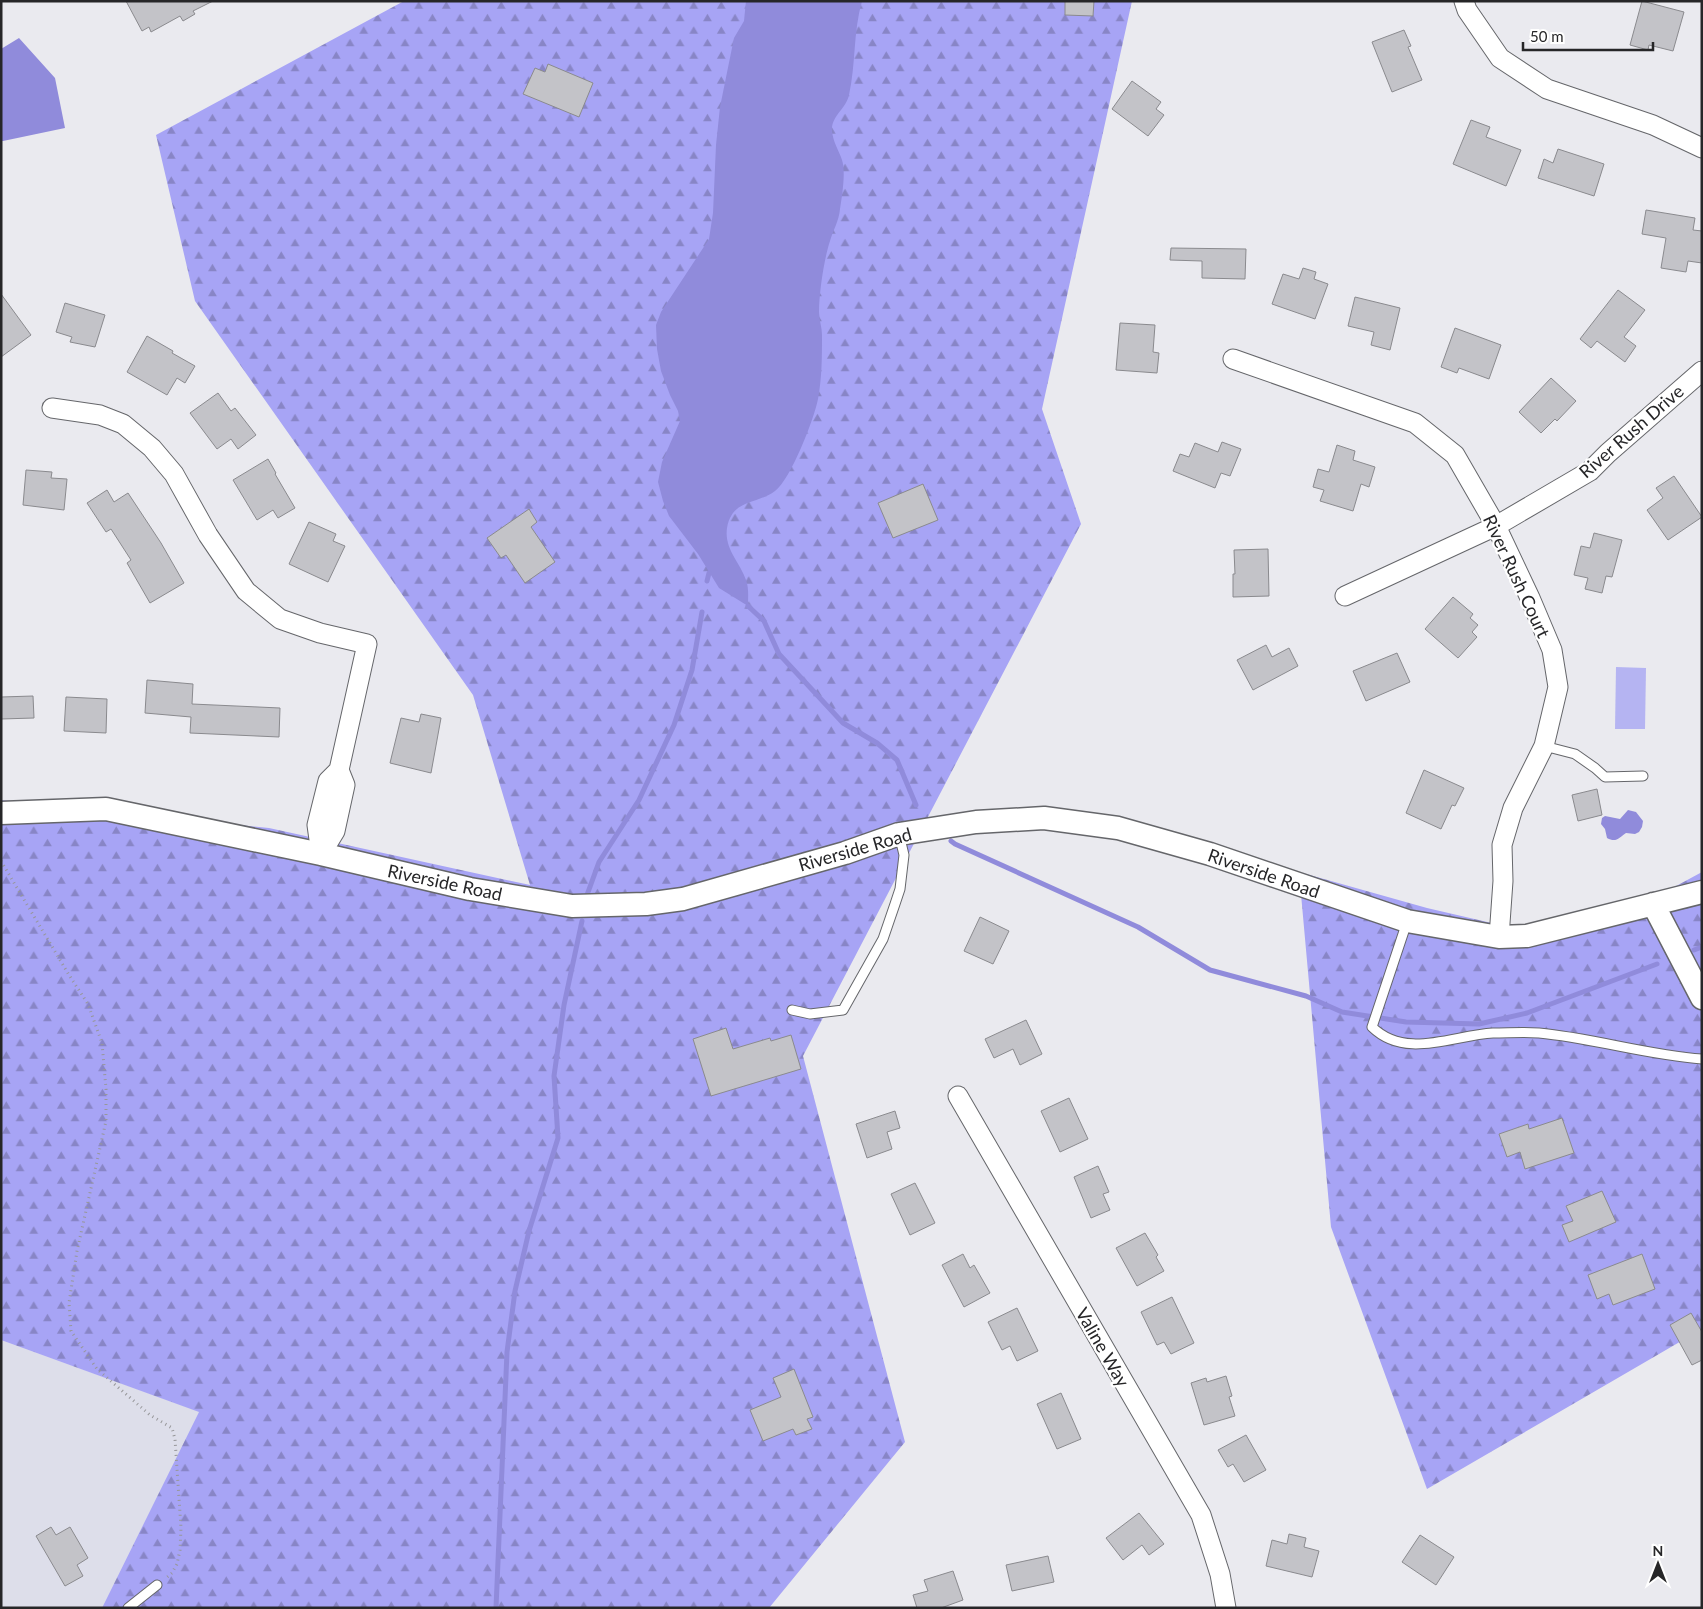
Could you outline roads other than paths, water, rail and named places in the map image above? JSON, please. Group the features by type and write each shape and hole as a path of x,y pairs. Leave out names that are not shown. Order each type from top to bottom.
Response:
{"street":[{"path":"1464,1 1467,10 1500,58 1547,89 1653,125 1702,148"},
{"name":"River Rush Court","path":"1233,359 1414,423 1456,455 1496,526 1552,650 1558,687 1544,746 1513,808 1502,845 1503,881 1499,937"},
{"name":"River Rush Drive","path":"1345,596 1496,526 1590,471 1702,371"},
{"path":"52,408 100,415 116,421 123,424 152,448 174,474 208,535 246,591 280,619 320,633 367,644 339,770 345,785 335,831 321,854"},
{"name":"Riverside Road","path":"1,813 106,809 321,854 470,889 572,906 646,904 684,899 845,853 899,834 976,822 1044,818 1118,828 1210,854 1407,922 1499,937 1527,936 1702,892"},
{"path":"1653,904 1702,998"},
{"name":"Valine Way","path":"958,1096 1201,1515 1220,1574 1226,1608"}],"lane":[{"path":"1544,746 1576,754 1605,777 1644,776"},
{"path":"792,1010 810,1014 843,1010 883,939 900,889 904,855 899,834"},
{"path":"1407,922 1372,1026 1382,1036 1407,1044 1434,1044 1483,1034 1538,1033 1702,1059"},
{"path":"128,1608 157,1585"}],"waterway":[{"path":"707,581 709,573"},
{"path":"748,606 764,621 779,654 843,723 877,743 897,760 916,805"},
{"path":"587,895 599,862 639,800 674,725 692,670 702,612"},
{"path":"951,841 1138,927 1210,970 1306,996 1342,1012 1406,1022 1479,1024 1527,1013 1657,964"},
{"path":"496,1608 507,1352 515,1291 529,1231 558,1138 554,1076 564,1005 582,921"},
{"path":"1694,950 1702,947"}]}
